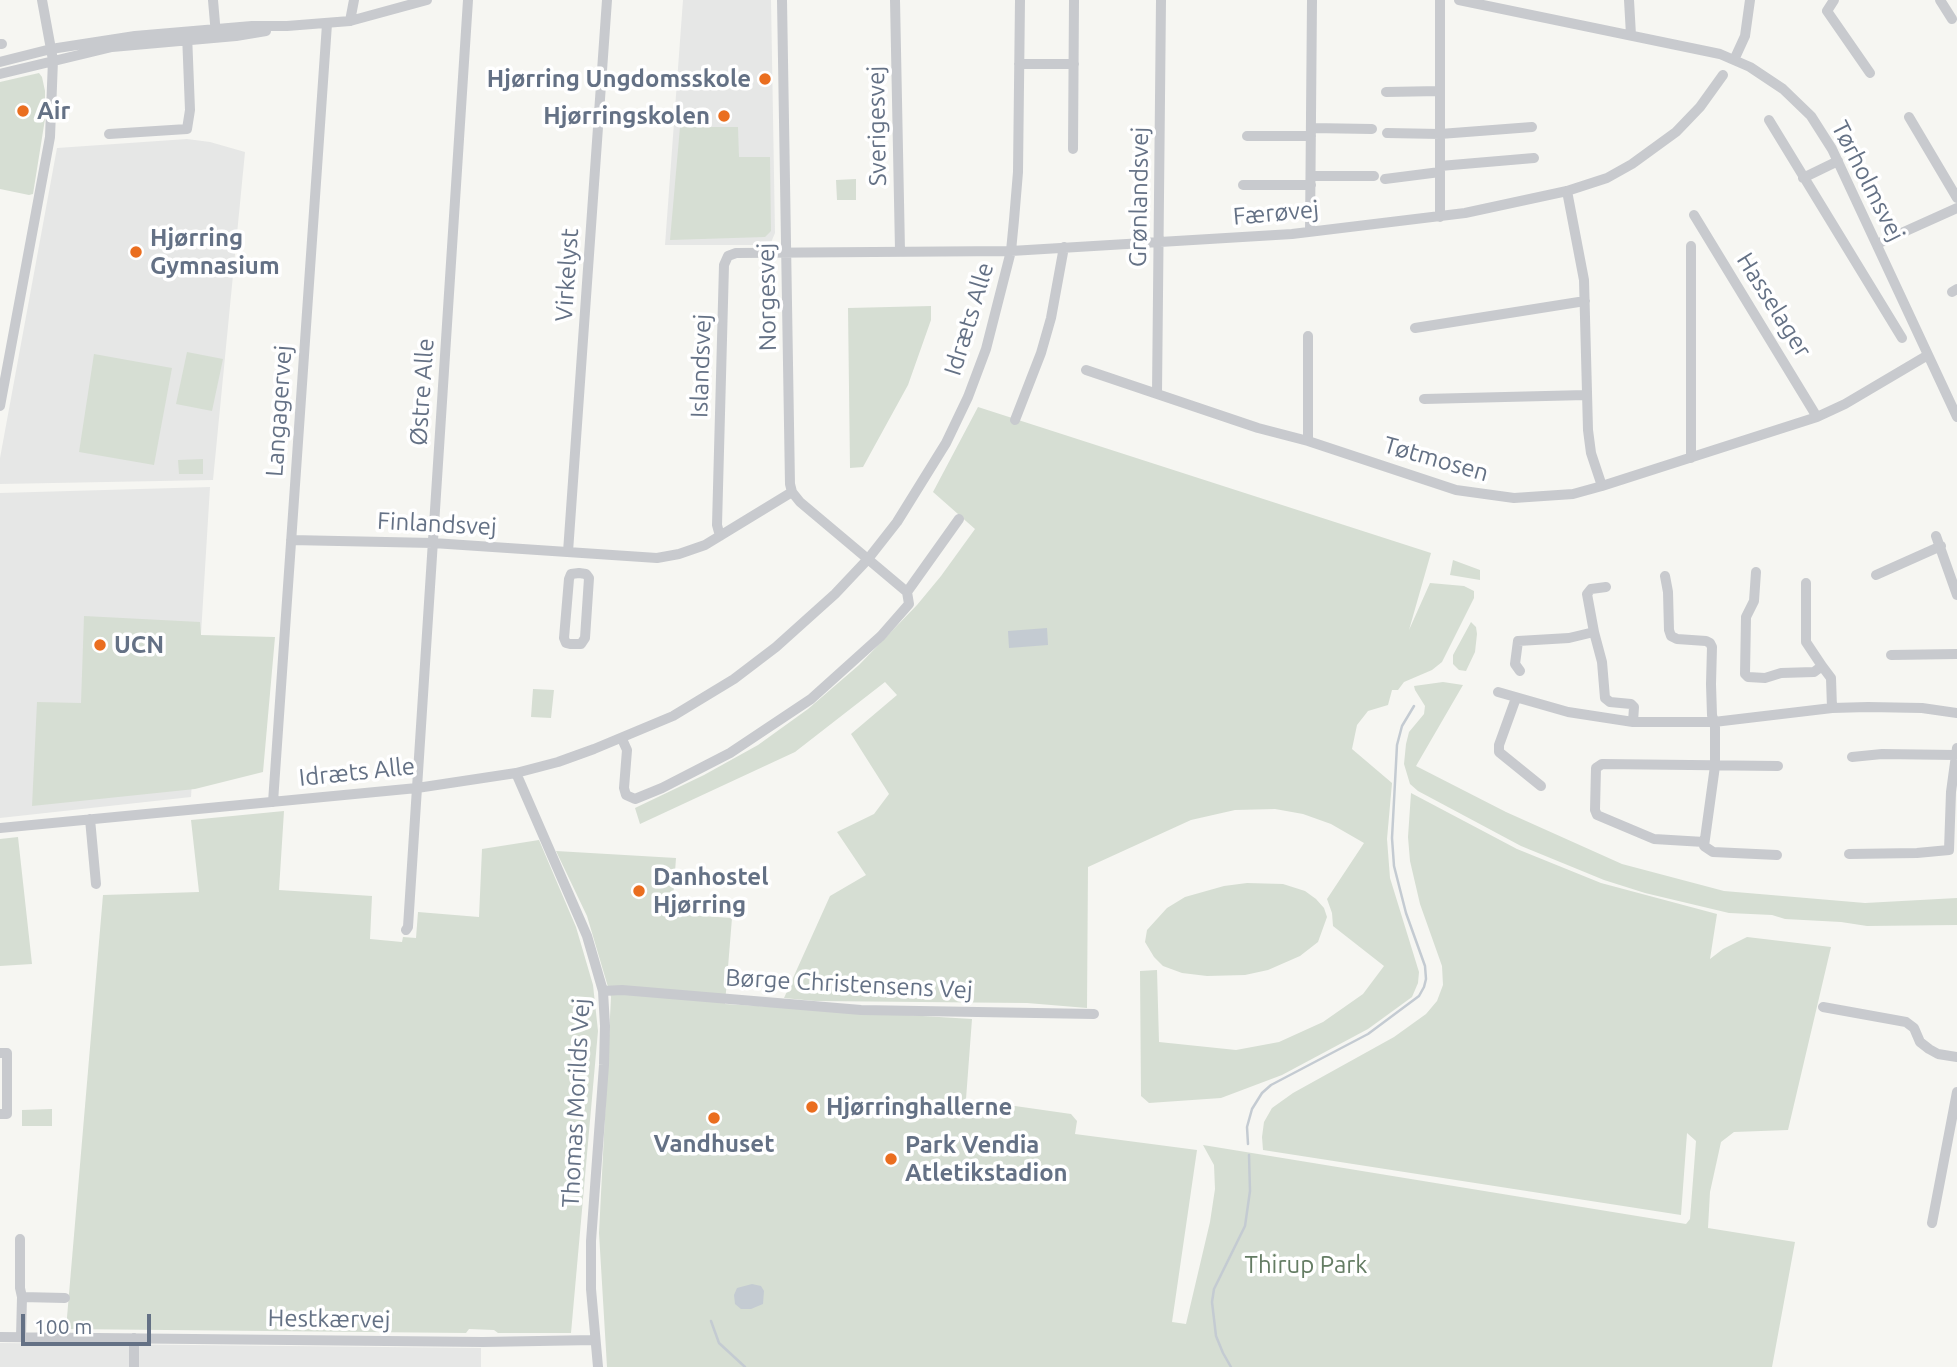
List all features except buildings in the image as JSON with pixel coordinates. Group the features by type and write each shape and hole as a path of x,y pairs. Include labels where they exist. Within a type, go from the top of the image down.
{"street":[{"path":"0,405 50,137 52,55 42,0"},
{"path":"213,0 216,33"},
{"path":"350,21 354,0"},
{"path":"0,62 187,35 252,34 287,26 350,21 428,0"},
{"name":"Østre Alle","path":"406,930 468,0"},
{"name":"Virkelyst","path":"574,552 607,0"},
{"name":"Norgesvej","path":"782,0 792,492"},
{"name":"Sverigesvej","path":"895,0 900,250"},
{"name":"Idræts Alle","path":"0,828 417,788 516,773 558,762 622,739 673,716 776,648 835,594 868,559 923,483 968,397 986,349 1011,251 1018,172 1020,0"},
{"path":"1073,149 1074,0"},
{"name":"Grønlandsvej","path":"1157,394 1161,0"},
{"path":"1310,232 1312,0"},
{"path":"1440,0 1440,217"},
{"name":"Tørholmsvej","path":"1459,0 1696,48 1734,60 1772,81 1819,126 1838,161 1957,417"},
{"path":"1629,0 1631,35"},
{"path":"1734,60 1745,36 1750,0"},
{"path":"1834,0 1827,11 1870,73"},
{"path":"1940,0 1952,19"},
{"name":"Langagervej","path":"274,802 327,24"},
{"path":"109,134 187,128 190,110 187,35"},
{"path":"0,74 52,55"},
{"path":"1020,64 1074,64"},
{"name":"Færøvej","path":"787,253 1011,251 1310,232 1440,217 1567,191 1607,178 1676,132 1700,107 1723,75"},
{"path":"1386,92 1440,92"},
{"path":"1909,117 1957,198"},
{"path":"1769,120 1902,338"},
{"path":"1387,133 1440,134 1532,127"},
{"path":"1247,136 1372,129"},
{"path":"1243,185 1380,177 1534,158"},
{"path":"1803,178 1838,161"},
{"path":"1567,191 1584,280 1586,395 1591,453 1602,486"},
{"path":"1877,244 1957,208"},
{"name":"Hasselager","path":"1694,215 1818,416"},
{"path":"1691,246 1691,458"},
{"path":"1015,421 1045,341 1059,283 1064,247"},
{"name":"Islandsvej","path":"720,536 717,525 724,265 728,256 736,253 787,253"},
{"path":"1415,328 1585,301"},
{"path":"1308,336 1308,441"},
{"name":"Tøtmosen","path":"1086,370 1258,428 1308,441 1456,490 1485,496 1544,498 1602,486 1818,416 1845,404 1928,355"},
{"path":"1424,399 1586,395"},
{"path":"622,739 627,750 624,792 629,798 642,797 696,772 756,737 811,699 881,636 906,609 910,599 907,592 800,502 792,492"},
{"name":"Finlandsvej","path":"291,540 433,543 657,558 705,545 792,492"},
{"path":"907,592 959,519"},
{"path":"1875,575 1938,541 1957,595"},
{"path":"574,552 579,573"},
{"path":"1755,572 1755,596 1746,617 1746,676 1765,678 1782,673 1814,671 1822,666"},
{"path":"579,573 586,574 589,580 585,638 581,644 570,644 566,643 564,638 569,579 571,574 579,573"},
{"path":"1665,576 1668,592 1668,630 1671,636 1677,639 1706,641 1712,645 1715,766 1704,842 1706,850 1777,855"},
{"path":"1806,583 1806,642 1831,678 1832,708"},
{"path":"1606,587 1591,589 1587,594 1602,663 1605,698 1610,702 1631,704 1634,707 1633,722"},
{"path":"1520,671 1515,666 1518,641 1560,639 1594,632"},
{"path":"1891,655 1957,654"},
{"path":"1498,692 1568,712 1633,722 1714,722 1832,708 1896,707 1957,713"},
{"path":"1516,698 1499,752 1541,786"},
{"path":"1849,854 1930,853 1949,850 1956,751 1852,757"},
{"path":"1704,842 1654,839 1597,815 1596,768 1602,764 1778,766"},
{"name":"Thomas Morilds Vej","path":"516,773 587,936 603,991 604,1065 591,1241 594,1340 598,1367"},
{"path":"90,819 96,884"},
{"name":"Børge Christensens Vej","path":"603,991 622,990 861,1010 1094,1014"},
{"path":"1823,1007 1906,1022 1914,1028 1920,1042 1929,1049 1937,1054 1957,1057"},
{"path":"0,1053 8,1053 7,1114 0,1114"},
{"path":"1931,1223 1957,1092"},
{"path":"20,1239 22,1337"},
{"path":"22,1297 65,1298"},
{"name":"Hestkærvej","path":"0,1336 472,1342 594,1340"},
{"path":"134,1338 134,1367"}],"shaded area":[{"name":"Hjørringskolen","path":"683,0 771,0 775,233 770,245 665,245"},
{"name":"Hjørring Gymnasium","path":"187,139 210,142 245,152 213,480 0,484 0,458 57,148"},
{"name":"UCN","path":"210,487 191,797 0,818 0,493"},
{"path":"1047,628 1048,645 1009,648 1008,631"},
{"path":"752,1284 761,1286 764,1291 763,1304 751,1309 741,1309 735,1304 734,1295 737,1288"},
{"path":"0,1343 481,1348 481,1367 0,1367"}],"green space":[{"path":"39,73 45,91 45,119 33,194 29,195 0,189 0,82"},
{"path":"680,127 738,127 739,157 770,157 771,231 765,237 670,240"},
{"path":"856,179 856,200 837,200 836,180"},
{"path":"931,306 931,320 908,385 863,467 850,468 848,308"},
{"path":"187,352 223,359 212,411 176,404"},
{"path":"94,354 172,368 154,465 79,452"},
{"path":"978,407 1431,553 1409,630 1430,583 1464,586 1474,591 1474,598 1442,662 1432,670 1404,682 1398,690 1392,690 1388,705 1368,711 1357,725 1352,749 1392,783 1387,839 1390,878 1419,972 1412,997 1368,1029 1282,1075 1221,1098 1149,1103 1141,1096 1140,971 1157,970 1159,1042 1236,1050 1279,1042 1323,1022 1363,994 1384,966 1333,926 1327,899 1364,843 1331,824 1303,814 1275,809 1235,810 1191,820 1088,867 1087,1008 1027,1003 815,1001 784,998 830,896 866,875 837,832 874,814 889,794 851,734 897,695 885,682 795,752 640,824 635,808 758,745 808,709 859,665 941,576 975,529 933,492"},
{"path":"203,459 203,474 179,474 178,460"},
{"path":"1453,560 1480,570 1480,580 1450,575"},
{"path":"84,616 200,622 201,635 275,637 263,772 195,789 32,806 37,702 81,703"},
{"path":"1471,622 1476,627 1477,634 1475,652 1466,671 1459,670 1453,664 1453,655"},
{"path":"1443,682 1463,685 1416,766 1506,812 1622,864 1724,891 1865,903 1957,898 1957,925 1867,926 1729,913 1645,893 1604,880 1521,846 1418,791 1410,784 1404,764 1406,744 1409,732 1424,714 1425,706 1414,686"},
{"path":"533,689 554,690 551,718 531,717"},
{"name":"Thirup Park","path":"1411,793 1517,849 1601,883 1717,914 1710,959 1747,937 1831,947 1788,1130 1734,1132 1721,1142 1710,1192 1708,1228 1795,1242 1772,1367 607,1367 599,1233 611,997 587,916 556,851 676,858 672,914 732,918 725,1004 972,1019 966,1099 1071,1114 1077,1121 1075,1134 1197,1150 1172,1322 1186,1324 1210,1222 1215,1189 1214,1165 1203,1145 1686,1224 1690,1219 1696,1141 1687,1133 1681,1215 1263,1150 1264,1122 1272,1108 1293,1093 1394,1037 1426,1014 1437,1001 1443,985 1442,966 1420,904 1410,861 1408,837"},
{"path":"284,811 279,890 372,896 370,939 402,942 403,937 416,938 418,912 479,917 482,849 539,840 576,927 593,985 598,1031 571,1333 498,1333 494,1330 469,1329 466,1333 66,1329 103,895 199,892 191,820"},
{"path":"18,837 32,964 0,966 0,839"},
{"path":"1247,883 1283,884 1305,891 1316,899 1324,908 1327,917 1318,942 1300,956 1268,970 1245,975 1207,976 1182,973 1163,966 1154,957 1145,942 1147,930 1167,908 1185,897 1224,886"},
{"path":"52,1109 52,1126 22,1126 22,1110"}],"waterway":[{"path":"1248,1144 1247,1127 1252,1109 1262,1093 1271,1085 1368,1034 1419,996 1424,987 1425,966 1406,913 1394,866 1392,838 1397,745 1402,726 1414,706"},
{"path":"1231,1367 1216,1336 1212,1302 1214,1289 1245,1226 1250,1191 1249,1155"},
{"path":"711,1321 719,1343 745,1367"}],"place":[{"name":"Hjørring Ungdomsskole","path":"765,79"},
{"name":"Air","path":"23,111"},
{"name":"Hjørringskolen","path":"724,116"},
{"name":"Hjørring Gymnasium","path":"136,252"},
{"name":"UCN","path":"100,645"},
{"name":"Danhostel Hjørring","path":"639,891"},
{"name":"Hjørringhallerne","path":"812,1107"},
{"name":"Vandhuset","path":"714,1118"},
{"name":"Park Vendia Atletikstadion","path":"891,1159"}]}
